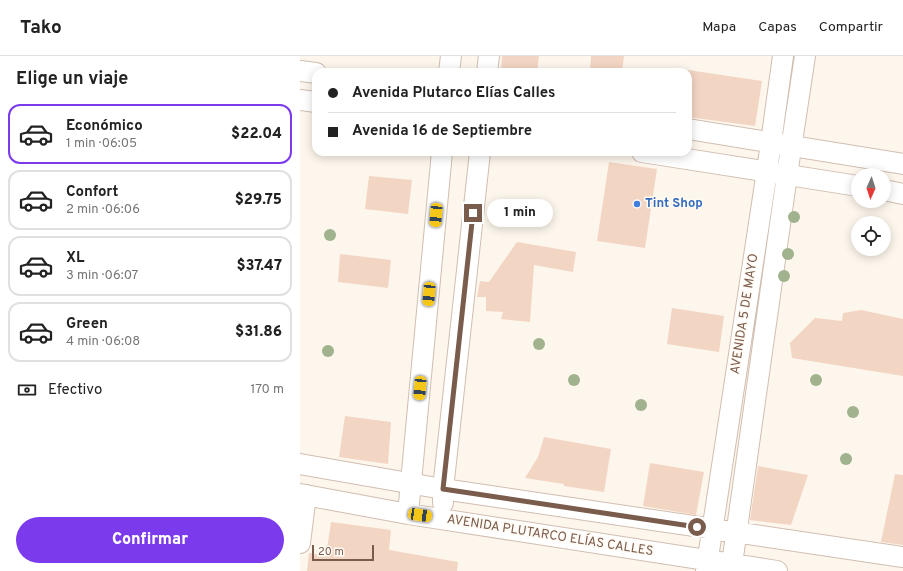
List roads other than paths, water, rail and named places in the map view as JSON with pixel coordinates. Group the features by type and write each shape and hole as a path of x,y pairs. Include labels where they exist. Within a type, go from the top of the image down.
{"street":[{"path":"450,68 451,56"},
{"path":"488,68 489,56"},
{"name":"AVENIDA 5 DE MAYO","path":"707,566 767,171 782,56"},
{"name":"AVENIDA 5 DE MAYO","path":"732,568 805,56"},
{"path":"300,70 312,72"},
{"path":"300,100 312,102"},
{"path":"692,130 903,164"},
{"path":"408,514 442,156"},
{"path":"442,519 443,489 480,156"},
{"path":"668,156 851,185"},
{"path":"891,191 903,194"},
{"path":"300,464 443,489 903,557"},
{"path":"300,543 303,494"},
{"name":"AVENIDA PLUTARCO ELÍAS CALLES","path":"303,494 408,514 707,566 777,571"}],"place":[{"name":"Tint Shop","path":"637,204"}]}
